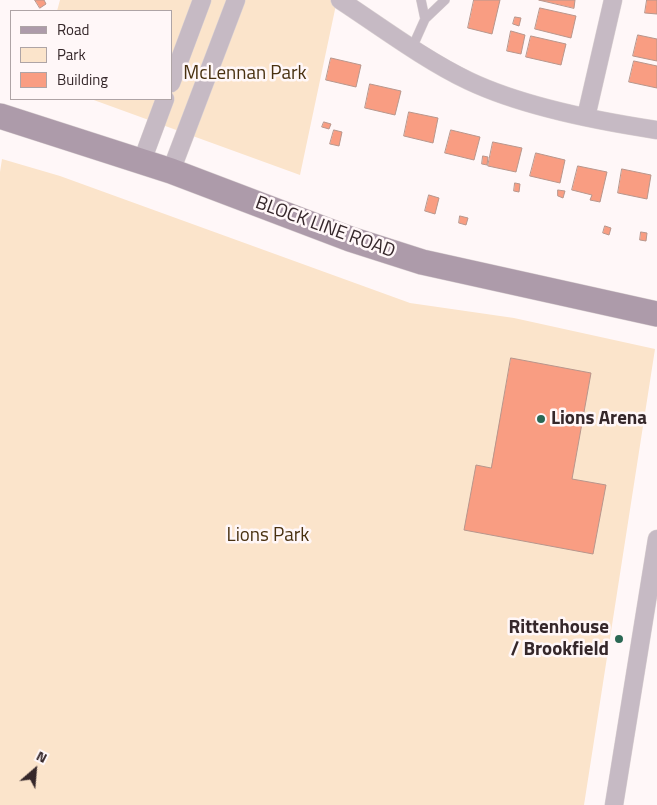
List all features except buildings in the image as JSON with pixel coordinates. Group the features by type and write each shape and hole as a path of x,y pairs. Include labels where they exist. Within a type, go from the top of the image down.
{"street":[{"path":"172,80 202,0"},
{"path":"171,171 236,0"},
{"path":"340,0 412,48 469,81 526,102 586,117 657,130"},
{"path":"586,117 613,0"},
{"path":"142,161 165,100"},
{"name":"BLOCK LINE ROAD","path":"0,116 171,171 350,239 422,262 657,314"},
{"path":"614,805 650,624 657,539"}],"lane":[{"path":"421,0 425,19"},
{"path":"412,48 425,19 445,0"}],"green space":[{"name":"McLennan Park","path":"60,0 337,0 300,175 94,100 172,100 172,10 57,10"},
{"name":"Lions Park","path":"2,159 60,176 410,303 514,318 655,349 584,805 0,805 0,172"}],"place":[{"name":"Lions Arena","path":"541,419"},
{"name":"Rittenhouse / Brookfield","path":"619,639"}]}
